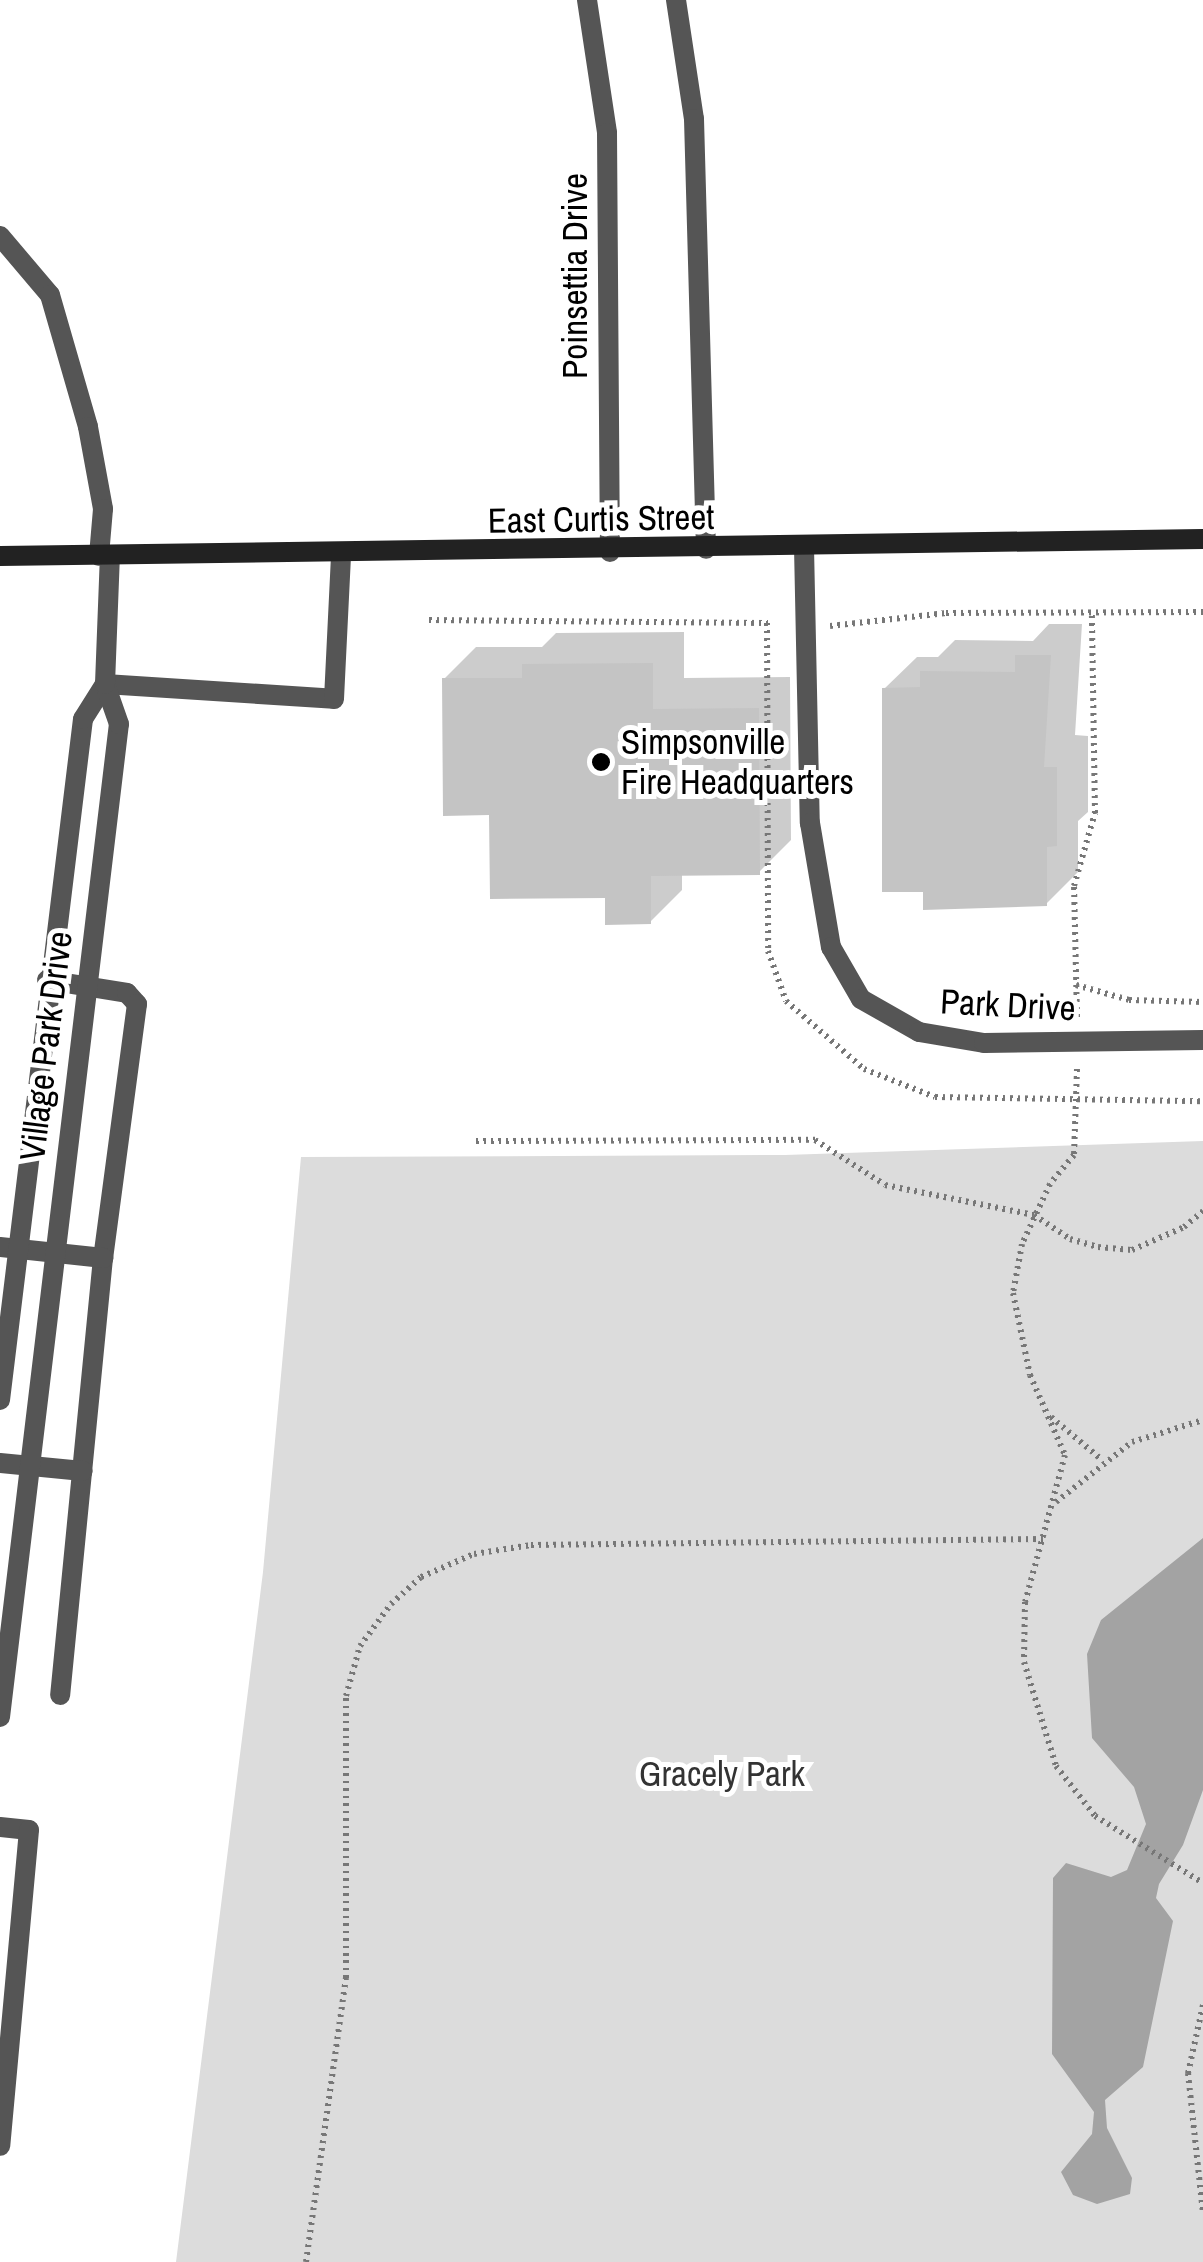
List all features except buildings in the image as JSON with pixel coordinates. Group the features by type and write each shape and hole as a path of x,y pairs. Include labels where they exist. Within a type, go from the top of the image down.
{"main road":[{"name":"East Curtis Street","path":"0,556 341,556 1203,540"}],"street":[{"name":"Poinsettia Drive","path":"587,0 606,133 610,552"},
{"path":"676,0 694,119 706,549"},
{"name":"Village Park Drive","path":"0,236 50,295 88,428 103,509 105,684 119,724 52,1253 0,1718"},
{"name":"Park Drive","path":"804,547 810,823 831,947 861,1000 918,1032 984,1042 1203,1040"},
{"path":"105,684 334,700 341,556"},
{"name":"Village Park Drive","path":"0,1400 9,1248 84,719 105,684"},
{"path":"47,980 128,993 137,1004 103,1258 60,1695"},
{"path":"9,1248 103,1258"},
{"path":"0,1463 83,1471"},
{"path":"0,1827 29,1830 0,2146"}],"path":[{"path":"1077,1020 1074,886 1095,814 1092,611"},
{"path":"767,622 768,950 786,1000 864,1069 935,1097 1078,1102 1203,1100"},
{"path":"1076,985 1130,1000 1203,1002"},
{"path":"1077,1067 1074,1155 1034,1215 1014,1293 1030,1374 1065,1455 1056,1502 1024,1602 1024,1662 1035,1712 1056,1766 1095,1816 1203,1883"},
{"path":"476,1140 815,1140 884,1185 1034,1215 1070,1238 1132,1250 1184,1228 1203,1211"},
{"path":"1050,1416 1102,1460"},
{"path":"1056,1502 1102,1460 1132,1442 1203,1420"},
{"path":"306,2262 346,1978 346,1696 360,1646 390,1604 421,1577 474,1554 530,1545 1043,1539"},
{"path":"1203,2005 1188,2073 1203,2212"}],"green space":[{"name":"Gracely Park","path":"1203,1141 1203,2262 176,2262 263,1572 301,1157 785,1155"}],"shaded area":[{"path":"1203,1538 1203,1790 1183,1845 1159,1884 1156,1898 1173,1921 1143,2067 1105,2100 1107,2128 1132,2178 1130,2194 1097,2204 1073,2195 1061,2172 1092,2134 1094,2112 1052,2054 1053,1878 1066,1863 1111,1877 1127,1870 1146,1824 1134,1787 1092,1738 1087,1654 1101,1620"}],"place":[{"name":"Simpsonville Fire Headquarters","path":"601,762"}]}
